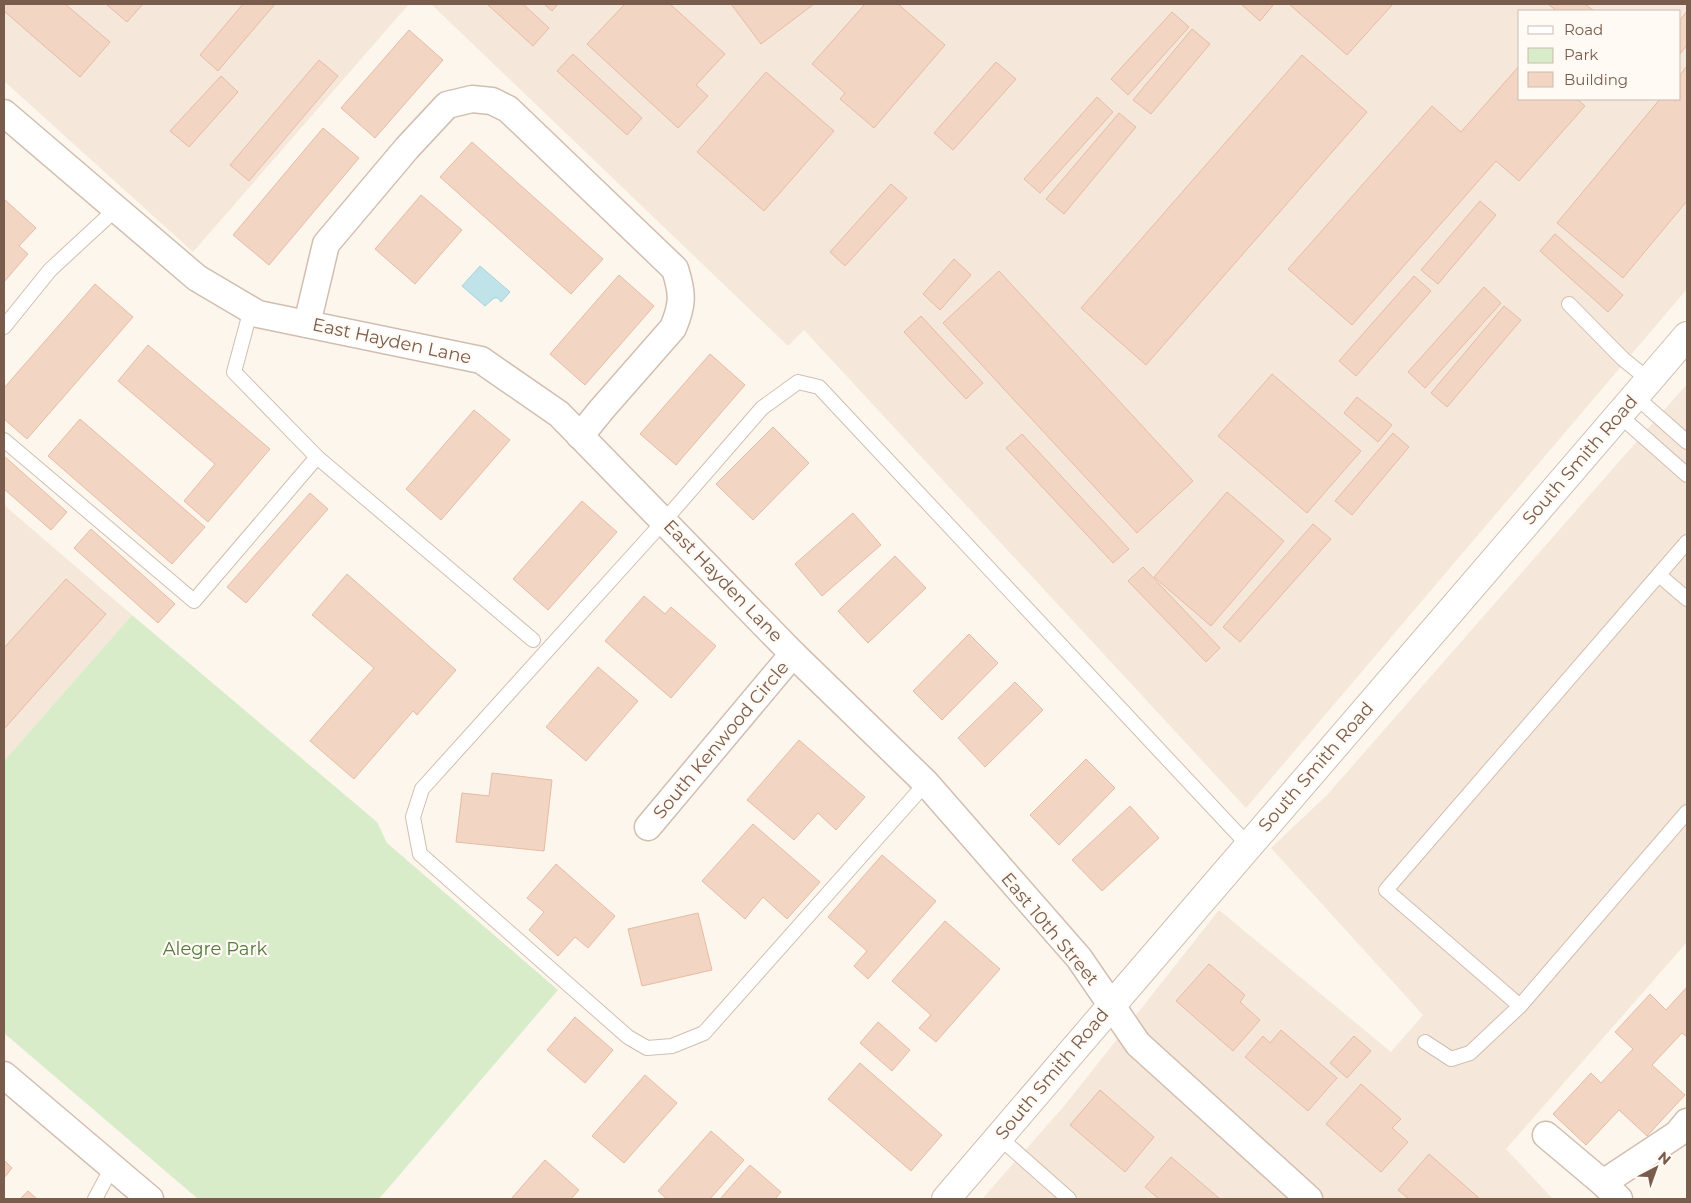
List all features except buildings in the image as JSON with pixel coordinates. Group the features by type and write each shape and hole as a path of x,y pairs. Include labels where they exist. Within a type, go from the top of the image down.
{"street":[{"path":"307,324 326,244 340,226 447,105 472,99 492,102 508,109 674,269 681,289 680,312 673,328 580,436"},
{"name":"East Hayden Lane","path":"4,113 197,278 258,314 481,360 559,414 793,654"},
{"name":"South Smith Road","path":"946,1199 1687,336"},
{"name":"East 10th Street","path":"793,654 926,784 1079,958 1138,1044 1309,1199"},
{"name":"South Kenwood Circle","path":"648,827 793,654"},
{"path":"4,1075 150,1199"},
{"path":"1546,1135 1611,1191 1677,1134 1687,1122"}],"lane":[{"path":"4,328 50,270 116,209"},
{"path":"1569,304 1624,359 1634,397 1687,475"},
{"path":"251,309 234,372 317,457 533,640"},
{"path":"926,784 704,1034 672,1046 647,1048 628,1037 420,854 413,817 422,789 664,521 762,408 798,382 819,387 1249,846"},
{"path":"1634,397 1687,442"},
{"path":"4,440 194,601 317,457"},
{"path":"1520,1006 1386,890 1687,542"},
{"path":"1660,575 1687,599"},
{"path":"1425,1042 1450,1059 1470,1054 1520,1006 1687,812"},
{"path":"999,1137 1069,1199"},
{"path":"95,1199 112,1167"}],"shaded area":[{"path":"4,4 409,4 193,252 4,81"},
{"path":"431,4 1687,4 1687,289 1246,808 804,330 788,346"},
{"path":"1687,384 1687,942 1506,1149 1553,1199 982,1199 1065,1105 1219,910 1391,1052 1423,1015 1271,848 1327,795"},
{"path":"4,505 132,615 4,761"}],"green space":[{"name":"Alegre Park","path":"132,615 377,822 387,843 558,990 379,1199 198,1199 4,1033 4,761"}],"water":[{"path":"480,266 510,292 501,302 498,298 494,298 485,306 462,286"}]}
